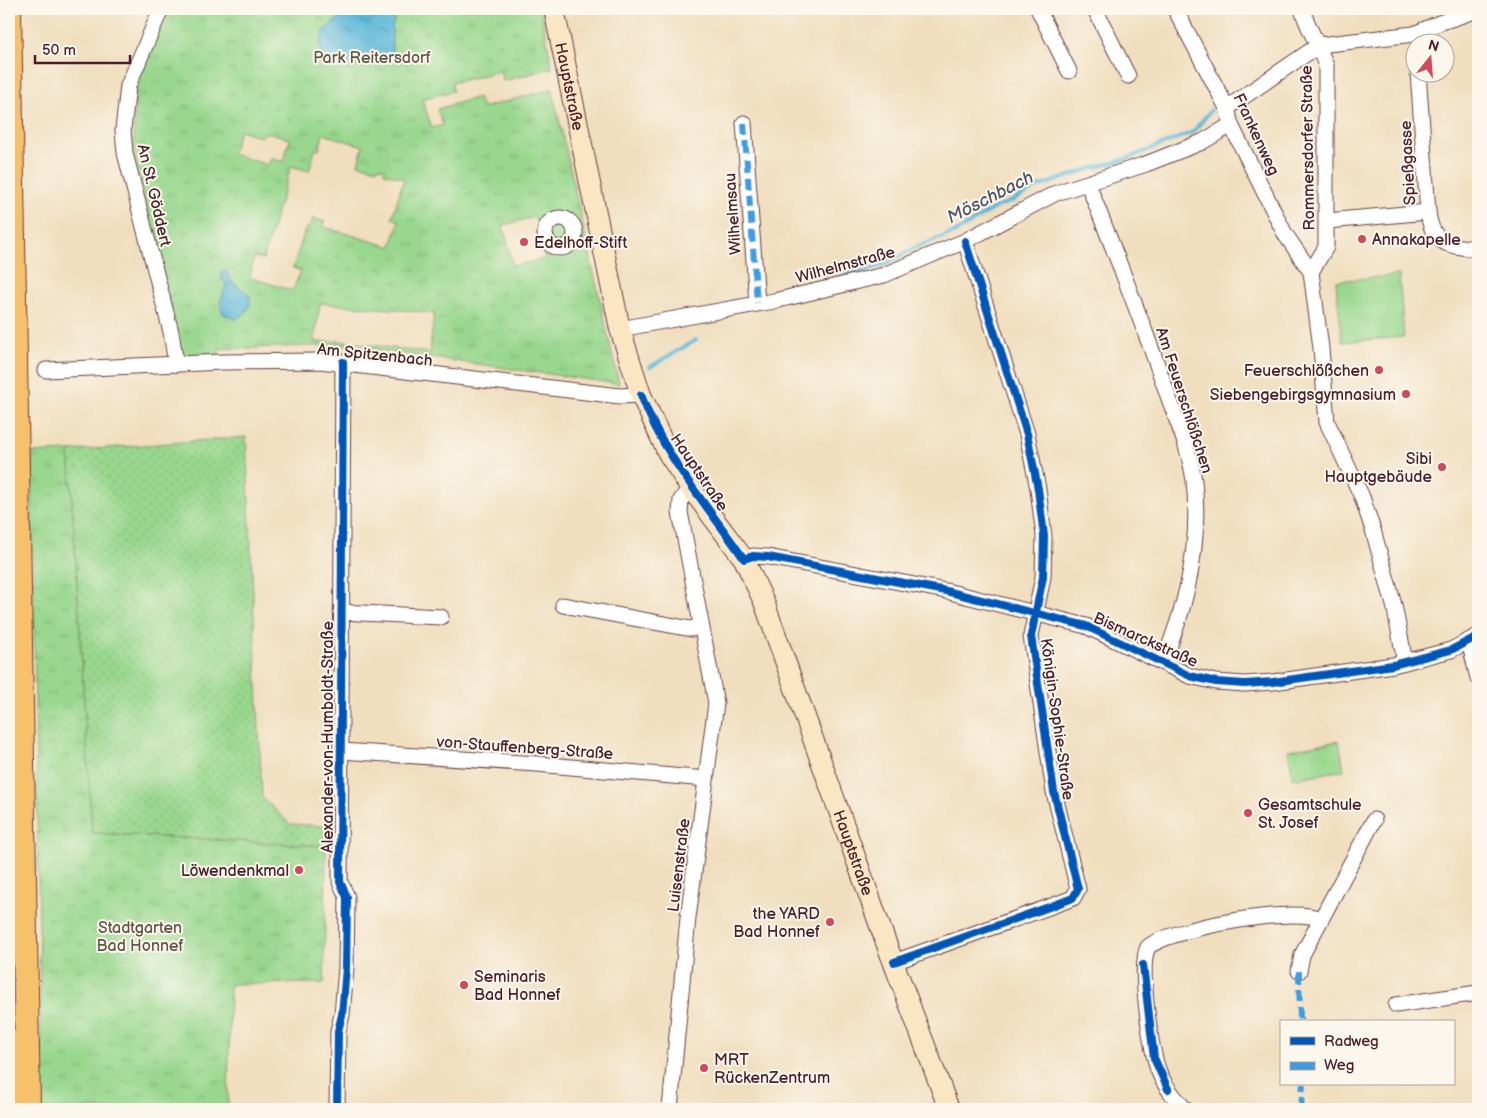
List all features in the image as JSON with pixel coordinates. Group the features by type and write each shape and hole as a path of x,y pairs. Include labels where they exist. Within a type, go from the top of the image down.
{"highway":[{"path":"9,9 28,1109"},
{"path":"9,1041 10,1109"}],"main road":[{"name":"Hauptstraße","path":"554,9 620,329 641,395 668,453 690,487 744,559 764,602 949,1109"}],"street":[{"name":"An St. Göddert","path":"161,9 128,86 123,130 126,153 171,332 176,364"},
{"path":"1038,9 1069,71"},
{"path":"1096,9 1128,76"},
{"name":"Frankenweg","path":"1175,9 1227,108 1231,125 1285,234 1311,272"},
{"name":"Rommersdorfer Straße","path":"1302,9 1306,22 1319,45 1326,66 1326,247 1311,272"},
{"path":"1421,32 1438,16 1478,10"},
{"path":"1227,108 1319,45 1404,39"},
{"name":"Spießgasse","path":"1327,221 1428,212 1419,82"},
{"name":"Wilhelmsau","path":"744,122 757,303"},
{"name":"Wilhelmstraße","path":"620,329 757,303 884,275 965,241 1056,193 1088,184 1194,146 1231,125"},
{"name":"Am Feuerschlößchen","path":"1088,184 1149,342 1182,437 1194,479 1196,519 1192,564 1182,611 1163,662"},
{"path":"1428,212 1432,230 1441,241 1450,246 1478,248"},
{"name":"Königin-Sophie-Straße","path":"894,962 1073,898 1078,889 1054,792 1031,636 1043,577 1044,536 1031,452 1014,389 965,241"},
{"path":"1311,272 1320,338 1327,422 1368,514 1394,605 1405,662"},
{"name":"Am Spitzenbach","path":"46,370 176,364 343,362 620,396 641,395"},
{"name":"Alexander-von-Humboldt-Straße","path":"337,1109 338,1031 342,1015 346,968 347,897 340,882 343,362"},
{"name":"Luisenstraße","path":"670,1109 688,918 716,703 680,512 681,500 690,487"},
{"name":"Bismarckstraße","path":"744,559 753,556 768,557 946,591 1086,626 1190,676 1216,682 1245,684 1332,674 1405,662 1451,650 1474,639"},
{"path":"563,605 691,629 701,626"},
{"name":"Alexander-von-Humboldt-Straße","path":"341,612 440,616"},
{"path":"1474,639 1478,678"},
{"name":"von-Stauffenberg-Straße","path":"341,751 537,764 706,779"},
{"path":"1299,971 1302,955 1374,820"},
{"path":"1185,1109 1168,1089 1154,1058 1143,965 1148,947 1161,939 1226,922 1307,915 1320,919"},
{"path":"1396,1005 1478,993"}],"green space":[{"name":"Park Reitersdorf","path":"168,9 541,9 552,68 503,81 500,71 452,83 453,91 422,99 432,128 443,125 437,109 478,97 482,108 552,89 619,384 341,345 219,349 219,359 180,359 134,155 134,112 138,72 166,17","holes":["240,130 261,137 262,133 266,134 267,132 290,139 283,162 271,158 268,165 232,154","323,134 363,146 358,164 385,169 384,173 404,178 392,218 399,221 391,247 324,227 325,222 313,218 310,228 306,227 293,268 301,271 293,289 290,290 252,278 250,276 254,257 263,259 291,166 309,171 315,150 319,150","535,217 545,259 513,266 503,225","320,303 434,313 430,353 340,341 314,342"]},
{"path":"1399,275 1404,337 1342,342 1336,281"},
{"path":"246,437 262,797 290,824 325,826 326,846 92,833 69,451"},
{"name":"Stadtgarten Bad Honnef","path":"69,451 92,833 326,846 324,983 230,984 228,1109 42,1109 31,453"},
{"path":"1339,741 1344,770 1293,779 1288,750"}],"water":[{"path":"359,9 384,9 388,17 395,19 392,27 392,57 373,65 362,67 341,63 337,66 324,60 321,50 323,33 334,22"},
{"path":"222,271 226,271 232,282 250,296 248,310 236,319 223,314 220,302 226,285 220,275"}],"waterway":[{"name":"Möschbach","path":"802,284 820,283 886,264 916,247 956,232 994,208 1012,201 1037,187 1126,159 1193,132 1211,110"},
{"name":"Möschbach","path":"650,367 696,340"}],"marked path":[{"path":"744,123 757,303"},
{"path":"1299,971 1300,1020"},
{"path":"1301,1109 1303,1086"}],"cycle path":[{"path":"894,962 1073,898 1078,889 1054,792 1031,636 1043,577 1044,536 1038,489 1027,434 965,241"},
{"path":"337,1109 338,1031 342,1015 346,968 347,897 340,882 343,362"},
{"path":"641,395 674,460 744,559 753,556 768,557 946,591 1086,626 1190,676 1216,682 1245,684 1273,682 1393,665 1451,650 1478,636"},
{"path":"1143,965 1154,1058 1168,1089"}],"place":[{"name":"Annakapelle","path":"1362,239"},
{"name":"Edelhoff-Stift","path":"524,242"},
{"name":"Feuerschlößchen","path":"1379,370"},
{"name":"Siebengebirgsgymnasium","path":"1406,394"},
{"name":"Sibi Hauptgebäude","path":"1442,467"},
{"name":"Gesamtschule St. Josef","path":"1248,813"},
{"name":"Löwendenkmal","path":"299,870"},
{"name":"the YARD Bad Honnef","path":"830,922"},
{"name":"Seminaris Bad Honnef","path":"464,985"},
{"name":"MRT RückenZentrum","path":"704,1068"}]}
